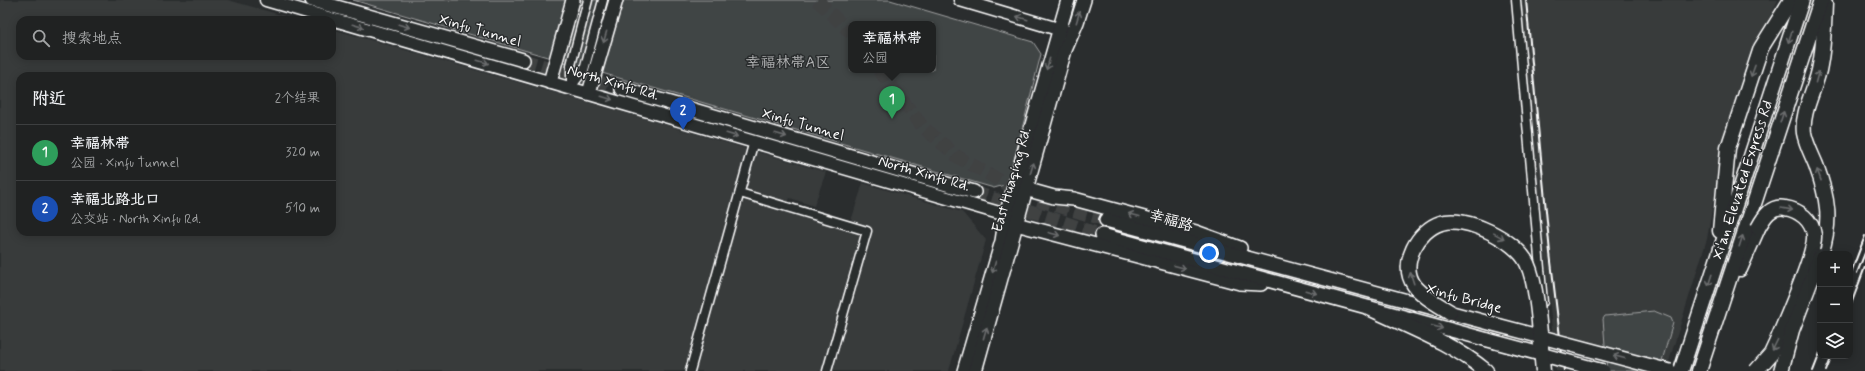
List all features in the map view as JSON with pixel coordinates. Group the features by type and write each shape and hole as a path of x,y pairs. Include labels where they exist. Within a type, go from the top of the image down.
{"highway":[{"path":"1719,250 1728,148 1761,48 1791,0"},
{"name":"Xi'an Elevated Express Rd","path":"1681,371 1719,250 1802,0"},
{"name":"Xi'an Elevated Express Rd","path":"1699,371 1821,0"},
{"path":"1821,251 1828,226 1828,211 1825,190 1807,143 1804,128 1820,64 1825,0"},
{"path":"1706,349 1758,228 1765,216 1773,209 1783,207 1794,210 1805,217 1811,224 1814,236 1809,258 1771,354 1756,371"},
{"path":"1450,312 1418,290 1412,282 1409,261 1416,244 1433,226 1447,222 1481,228 1502,237 1520,253 1527,263 1532,278 1543,371"},
{"path":"1781,371 1792,330 1817,263"},
{"path":"1369,308 1436,340 1460,353 1486,371"}],"main road":[{"name":"North Xinfu Rd.","path":"266,0 321,16"},
{"name":"Xinfu Tunnel","path":"312,0 523,60"},
{"path":"550,82 573,0"},
{"path":"589,93 616,0"},
{"path":"960,0 1072,33"},
{"name":"East Huaqing Rd.","path":"975,371 1016,224 1020,188 1050,57 1060,30 1068,0"},
{"name":"East Huaqing Rd.","path":"964,371 1002,241 1006,215 1020,188 1065,50 1084,0"},
{"name":"North Xinfu Rd.","path":"336,20 1006,215 1016,224"},
{"name":"Xinfu Tunnel","path":"622,89 974,192"},
{"path":"1020,188 1054,197 1074,199 1196,232 1224,243 1313,268 1361,288"},
{"name":"幸福路","path":"1106,220 1250,260"},
{"path":"1016,224 1243,279 1291,286 1603,371"},
{"name":"幸福路","path":"1102,235 1243,279"},
{"name":"Xinfu Bridge","path":"1250,260 1361,288 1670,371"}],"street":[{"path":"571,88 571,65 588,0"},
{"path":"571,88 584,70 603,0"},
{"path":"1516,0 1549,371"},
{"path":"690,371 754,141"},
{"path":"740,193 867,231 827,371"}],"shaded area":[{"path":"0,0 228,0 285,16 16,16 16,60 336,60 336,30 826,172 814,206 790,198 788,203 851,221 863,183 962,212 986,240 949,371 0,371"},
{"path":"1521,0 1778,0 1768,21 1721,158 1707,239 1666,371 1556,371"}],"green space":[{"name":"幸福林带A区","path":"353,0 890,0 1033,42 1041,54 1008,184 994,188"},
{"path":"1654,311 1671,318 1673,323 1659,371 1607,371 1603,319 1605,316"}],"tunnel":[{"path":"817,0 848,30"},
{"path":"523,60 622,89"},
{"path":"881,73 923,127 958,157 1033,199 1106,220"},
{"path":"974,192 1102,235"}],"railway":[{"path":"1526,0 1550,253 1564,371"},
{"path":"1853,267 1865,236"},
{"path":"1857,273 1865,253"},
{"path":"1853,299 1865,267"},
{"path":"1813,371 1818,359"},
{"path":"1826,371 1831,359"}],"place":[{"name":"幸福林带","path":"892,119"},
{"name":"幸福北路北口","path":"683,130"}]}
